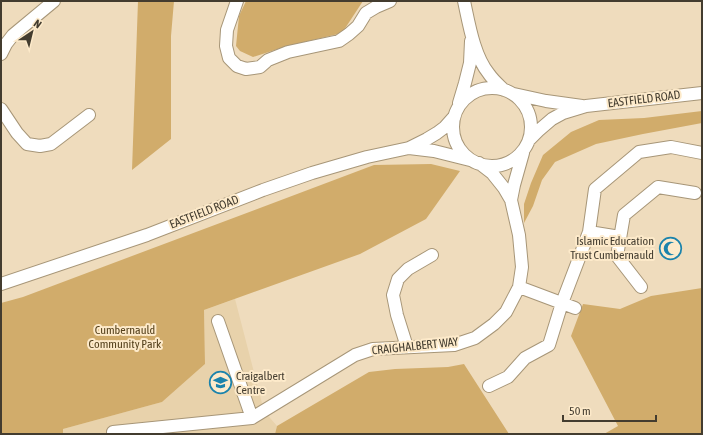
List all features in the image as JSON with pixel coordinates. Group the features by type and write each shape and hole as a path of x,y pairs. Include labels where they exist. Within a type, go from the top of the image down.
{"street":[{"path":"1,54 13,35 54,1"},
{"path":"237,1 227,30 226,46 229,58 237,66 246,69 260,67 268,60 288,52 339,41 358,26 366,13 390,1"},
{"path":"464,1 471,34 476,50 484,67 507,92"},
{"path":"455,113 462,101 471,93 492,88 507,92 517,97 525,106 531,117 532,130 527,146 515,160 504,165 493,167 477,162 466,156 455,140 453,131 455,113 466,83 470,63 471,34"},
{"name":"EASTFIELD ROAD","path":"507,92 532,99 586,106"},
{"name":"EASTFIELD ROAD","path":"527,146 538,131 552,119 563,113 586,106 702,93"},
{"path":"1,109 17,133 28,144 40,146 51,144 89,115"},
{"name":"EASTFIELD ROAD","path":"1,284 146,235 262,190 312,173 367,157 409,148 427,139 445,127 455,113"},
{"name":"CRAIGHALBERT WAY","path":"511,200 514,185 527,146"},
{"path":"490,386 508,377 526,358 549,345 562,303 589,232 595,189 639,152 671,147 702,153"},
{"name":"EASTFIELD ROAD","path":"409,148 434,151 477,162"},
{"name":"CRAIGHALBERT WAY","path":"113,432 252,418 355,355 373,349 454,344 475,338 494,324 506,312 519,287 522,267 519,236 511,200 504,188 492,174 477,162"},
{"path":"641,287 617,256 624,215 658,187 696,193"},
{"path":"589,232 620,237"},
{"path":"408,347 397,315 393,295 398,279 408,268 432,255"},
{"path":"519,287 575,308"},
{"path":"218,321 252,418"}],"shaded area":[{"name":"Craigalbert Centre","path":"235,299 264,411 277,426 275,434 63,434 63,429 162,402 205,364 204,310"}],"green space":[{"path":"138,1 174,1 171,36 171,139 132,170"},
{"path":"246,1 363,1 342,33 284,47 253,57 240,51 236,46 239,16"},
{"path":"702,111 702,123 596,144 555,162 542,180 533,206 524,223 524,204 543,155 571,132 599,120 644,118"},
{"name":"Cumbernauld Community Park","path":"431,164 460,171 426,219 360,254 204,310 205,364 162,402 63,429 63,434 1,434 1,303 23,297 374,165"},
{"path":"702,288 702,434 604,434 618,426 571,336 583,304 620,309 651,296"},
{"path":"464,364 509,434 275,434 277,426 369,372 395,369 448,367"}],"place":[{"name":"Islamic Education Trust Cumbernauld","path":"670,248"},
{"name":"Craigalbert Centre","path":"220,383"}]}
